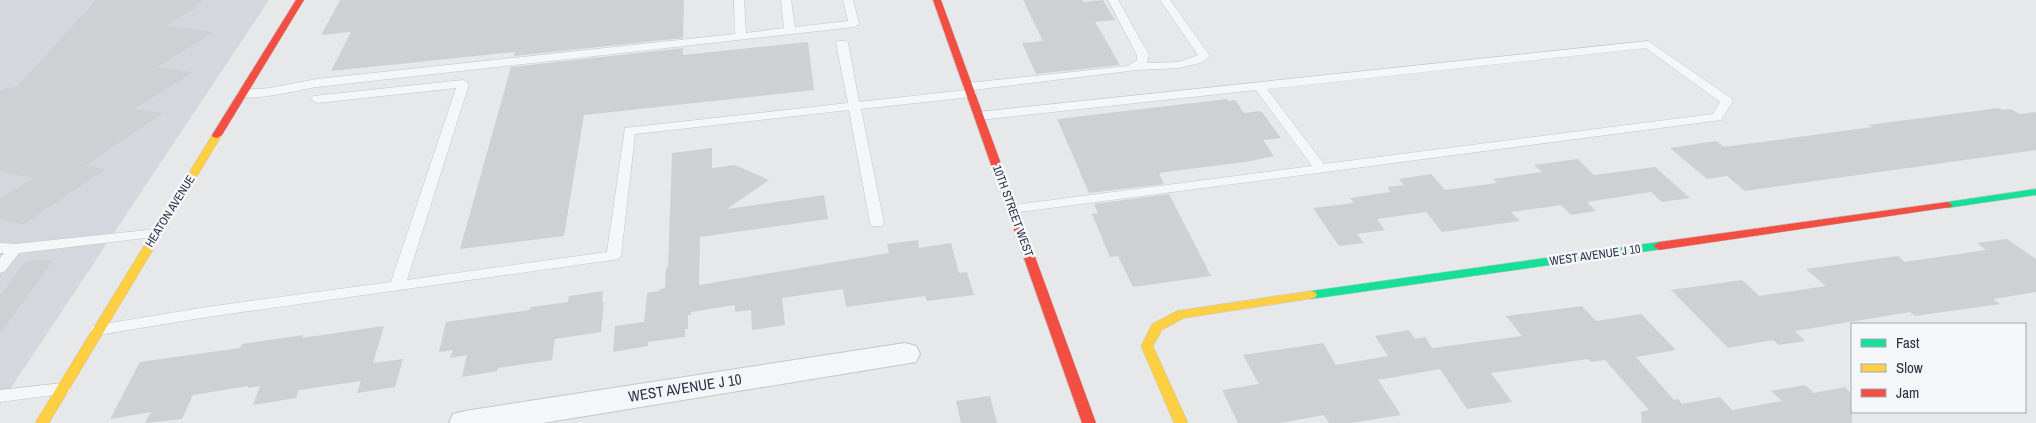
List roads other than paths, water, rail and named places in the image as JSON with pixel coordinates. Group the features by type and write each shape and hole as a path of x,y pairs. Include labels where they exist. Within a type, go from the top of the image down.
{"street":[{"name":"HEATON AVENUE","path":"42,423 300,0"},
{"name":"10TH STREET WEST","path":"937,0 1089,423"},
{"name":"WEST AVENUE J 10","path":"1181,423 1147,346 1157,328 1180,314 2036,192"},
{"name":"WEST AVENUE J 10","path":"465,423 905,354"}],"lane":[{"path":"739,0 741,37"},
{"path":"786,0 790,31"},
{"path":"242,94 270,92 316,83 854,24 848,0"},
{"path":"1113,0 1142,55 1143,62 1134,67"},
{"path":"98,330 207,312 614,256 628,131 855,106 1112,72 1134,67 1172,66 1194,62 1204,56 1164,0"},
{"path":"842,42 878,223"},
{"path":"979,116 1648,44 1727,101 1717,117 1012,208"},
{"path":"317,99 463,84 397,286"},
{"path":"1259,86 1321,169"},
{"path":"0,268 7,248 157,232"},
{"path":"0,396 63,389"}]}
